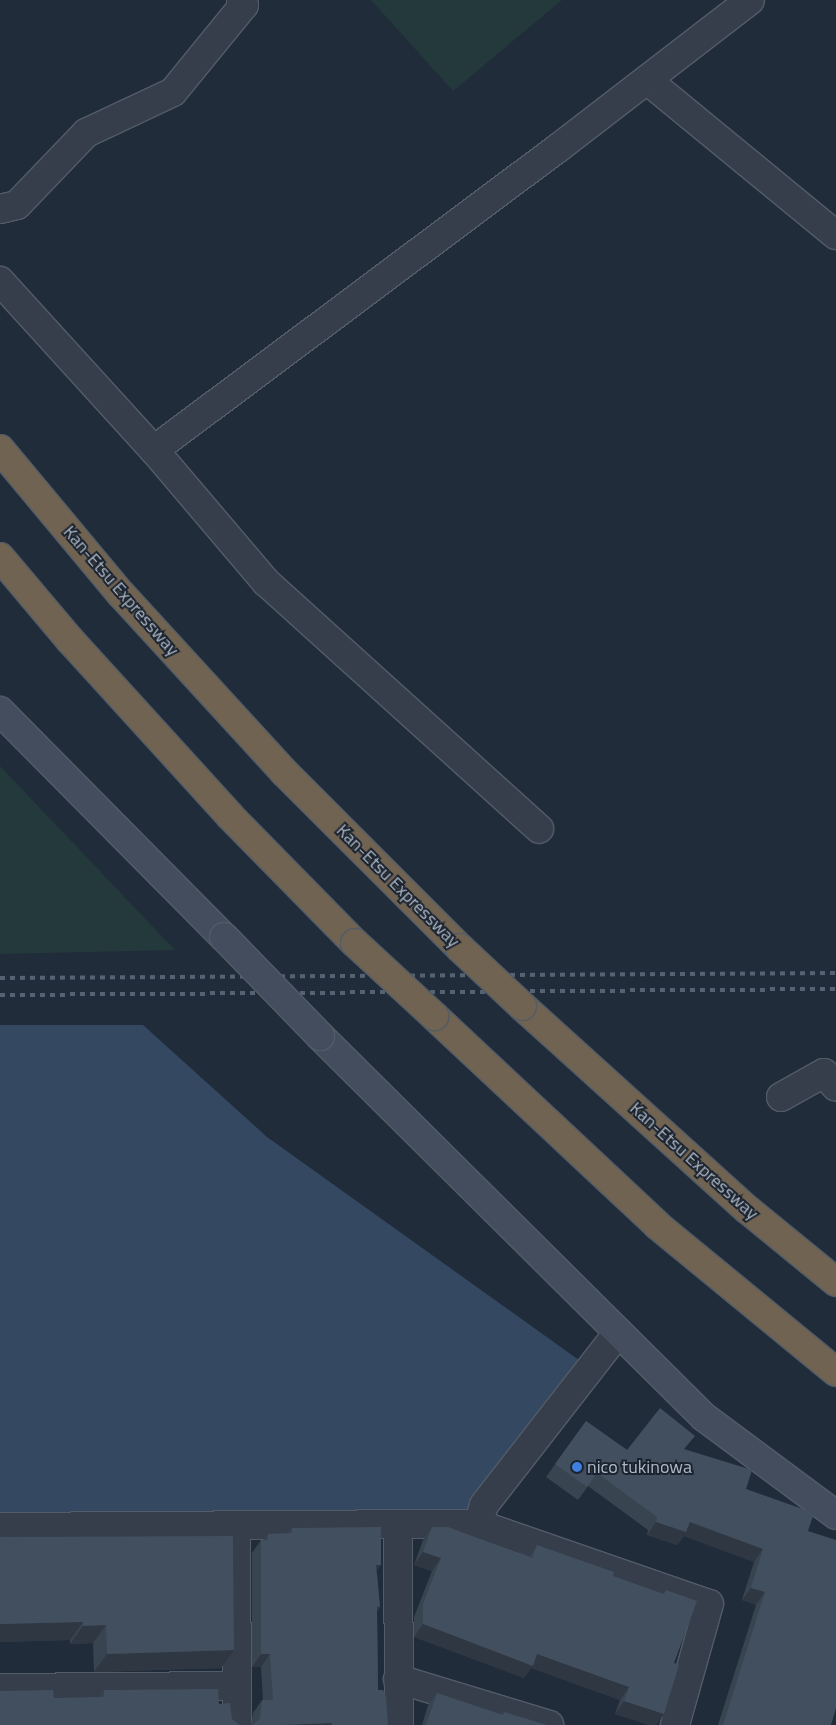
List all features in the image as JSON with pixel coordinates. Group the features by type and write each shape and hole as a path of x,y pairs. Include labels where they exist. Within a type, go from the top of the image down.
{"highway":[{"name":"Kan-Etsu Expressway","path":"0,449 121,594 284,772 460,948 748,1210 836,1282"},
{"path":"0,557 70,640 230,816 355,943 657,1225 836,1372"}],"street":[{"path":"0,209 17,205 86,133 173,92 244,4 241,0"},
{"path":"154,450 750,0"},
{"path":"646,80 836,235"},
{"path":"0,281 154,450 266,582 539,829"},
{"path":"0,711 617,1334 704,1416 836,1515"},
{"path":"781,1097 824,1073 836,1087"},
{"path":"478,1524 484,1505 617,1334"},
{"path":"0,1527 478,1524 710,1604 675,1725"},
{"path":"398,1525 399,1725"},
{"path":"236,1526 237,1725"},
{"path":"398,1679 549,1725"},
{"path":"0,1688 237,1686"}],"green space":[{"path":"371,0 562,0 453,91"},
{"path":"0,766 175,950 0,954"}],"water":[{"path":"0,1025 143,1025 267,1137 590,1368 478,1524 0,1527"}],"building":[{"path":"660,1408 695,1436 684,1449 752,1470 746,1489 814,1513 808,1531 836,1540 836,1708 831,1725 723,1725 765,1592 751,1588 763,1549 690,1522 686,1532 656,1522 657,1517 597,1473 587,1487 555,1464 586,1421 627,1450"},
{"path":"381,1527 381,1565 376,1565 380,1607 377,1606 378,1690 383,1690 386,1696 388,1725 332,1725 332,1723 252,1725 260,1719 262,1700 273,1700 270,1654 261,1654 261,1540 268,1540 268,1534 292,1533 292,1528"},
{"path":"432,1527 448,1527 532,1558 537,1545 614,1572 613,1576 664,1594 666,1590 697,1601 674,1663 679,1665 664,1714 624,1701 629,1687 537,1654 533,1666 423,1624 423,1604 441,1558 423,1552"},
{"path":"233,1536 234,1650 107,1654 106,1625 83,1626 83,1622 0,1624 0,1537"},
{"path":"218,1689 219,1704 230,1703 232,1719 240,1725 0,1725 0,1691 53,1690 54,1698 104,1697 104,1690"},
{"path":"437,1693 503,1715 504,1712 547,1725 426,1725"}],"railway":[{"path":"0,978 836,973"},
{"path":"0,995 836,989"}],"place":[{"name":"nico tukinowa","path":"577,1467"}]}
